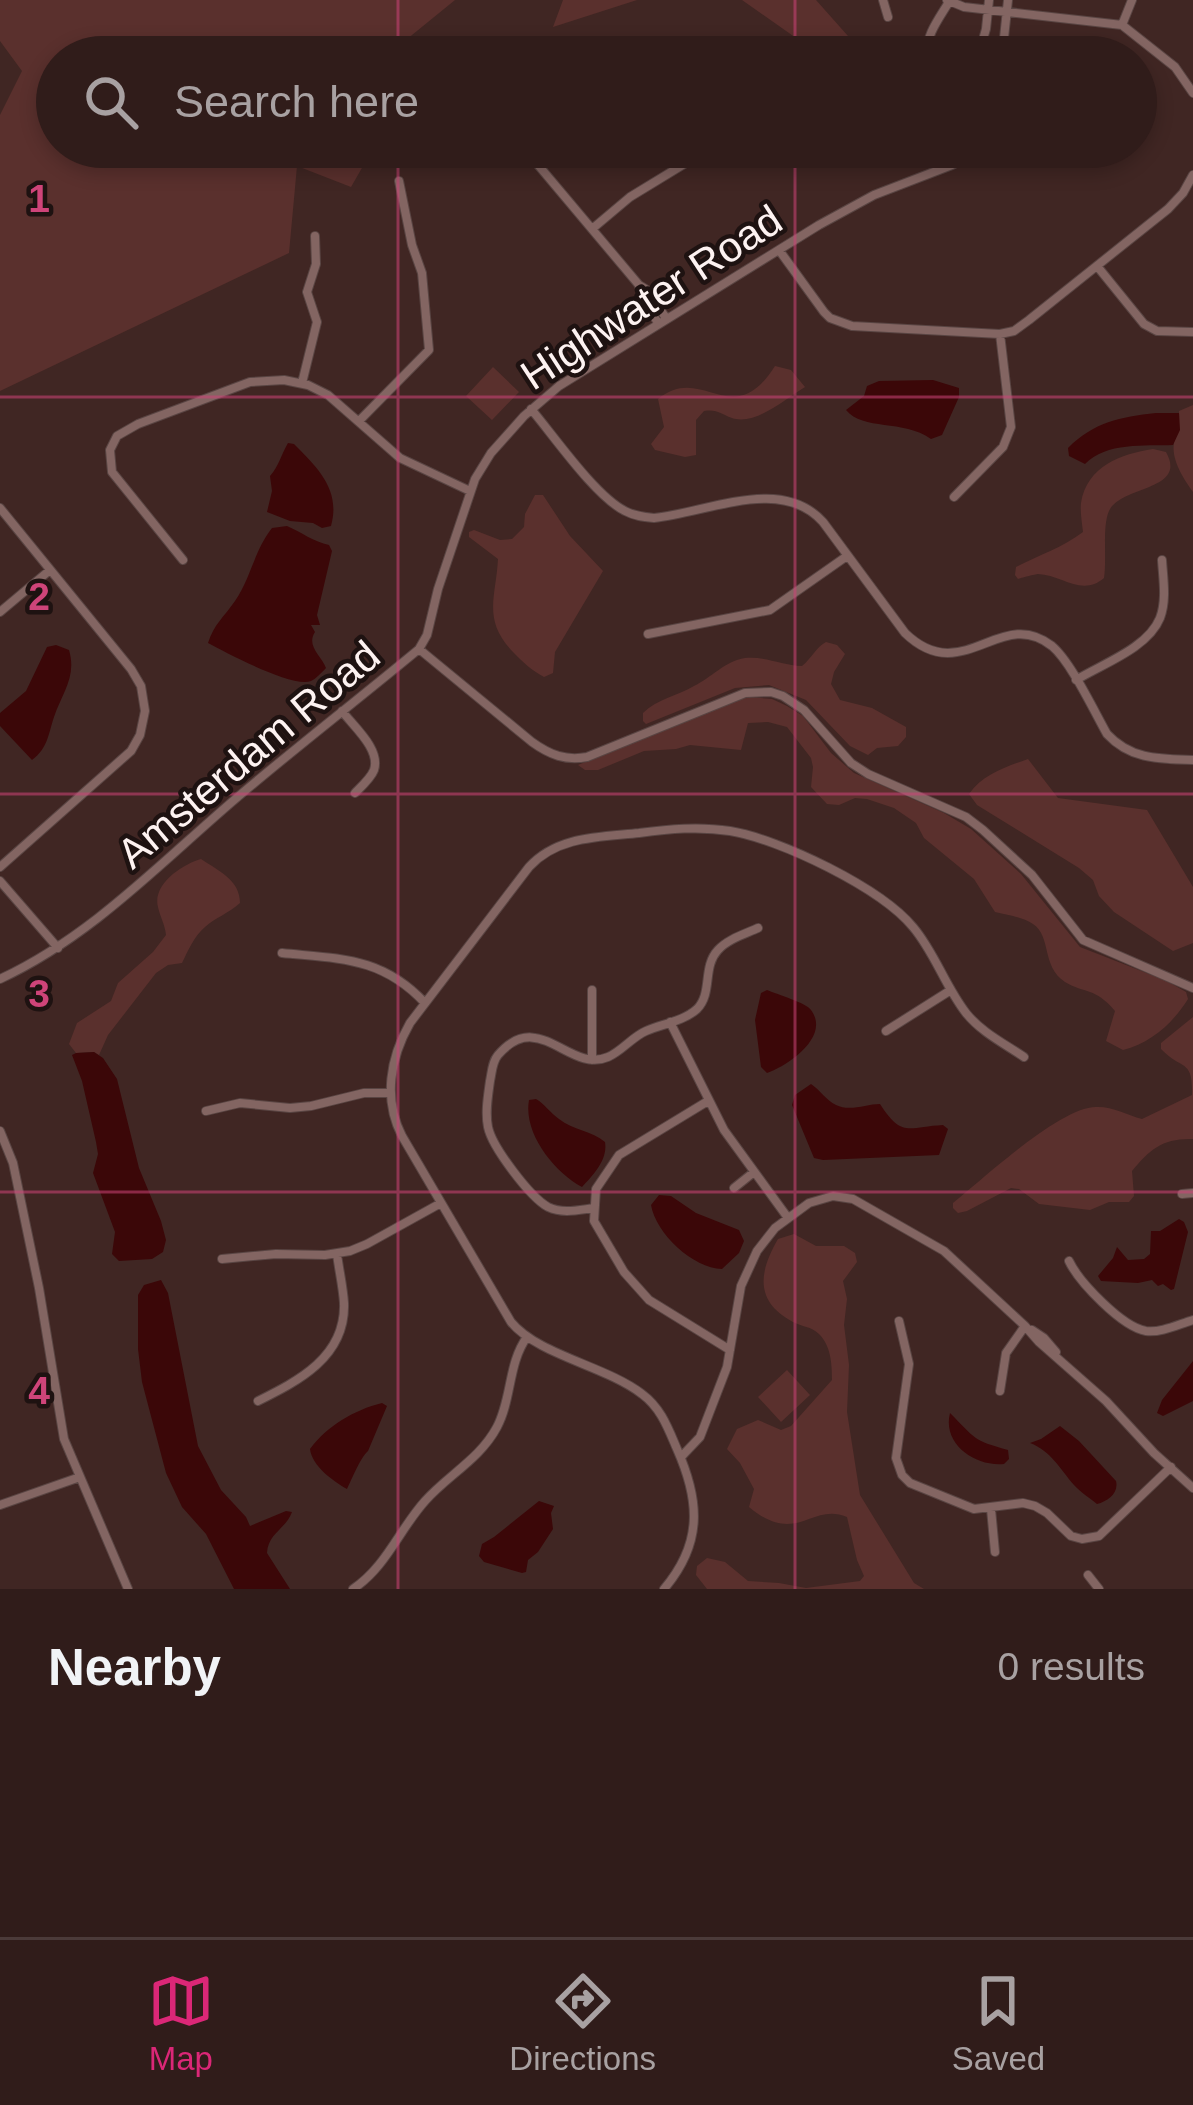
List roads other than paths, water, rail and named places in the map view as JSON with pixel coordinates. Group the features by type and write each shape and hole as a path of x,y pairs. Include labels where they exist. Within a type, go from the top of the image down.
{"street":[{"path":"883,0 889,17"},
{"path":"1004,36 1008,0"},
{"path":"1121,25 1132,0"},
{"path":"929,36 948,1 964,7 989,5 1121,25 1135,36"},
{"path":"982,36 989,5"},
{"path":"1157,53 1175,67 1193,93"},
{"path":"541,168 647,290 662,321"},
{"path":"592,229 630,197 678,168"},
{"name":"Highwater Road","path":"419,650 470,491 491,453 531,409 662,321 860,202 942,168"},
{"path":"779,250 814,300 841,323 1000,334 1020,327 1175,202 1193,175"},
{"path":"358,421 429,350 422,273 399,181"},
{"path":"302,383 317,322 307,292 316,264 315,236"},
{"path":"1097,266 1144,324 1157,331 1193,332"},
{"path":"954,497 1003,447 1011,427 1000,334"},
{"path":"183,560 112,472 109,458 118,436 138,424 250,382 302,383 337,400 400,458 470,491"},
{"path":"531,409 621,509 654,518 766,498 805,506 816,514 904,633 924,649 960,653 1005,635 1028,635 1050,645 1064,659 1107,734 1125,750 1148,758 1193,760"},
{"path":"0,508 137,677 144,701 144,724 124,759 0,867"},
{"path":"648,634 770,610 847,556"},
{"path":"1076,680 1152,631 1163,603 1162,560"},
{"path":"0,612 50,570"},
{"name":"Amsterdam Road","path":"0,979 58,948 130,892 238,796 419,650 545,752 565,758 587,757 746,693 783,696 804,710 851,763 982,830 1032,875 1083,940 1193,988"},
{"path":"342,711 375,759 370,776 356,793"},
{"path":"664,1589 680,1568 694,1522 691,1482 670,1432 644,1395 527,1337 511,1322 392,1115 390,1093 400,1044 410,1023 536,859 574,841 712,828 742,833 787,850 868,888 889,903 928,947 965,1011 1024,1057"},
{"path":"0,881 58,948"},
{"path":"594,1208 562,1211 543,1204 494,1144 486,1112 495,1060 529,1038 540,1038 581,1059 606,1058 644,1032 692,1014 705,995 708,966 718,950 758,928"},
{"path":"282,953 362,962 395,976 425,1004"},
{"path":"592,990 592,1060"},
{"path":"886,1031 951,990"},
{"path":"670,1022 724,1130 788,1218"},
{"path":"206,1111 240,1103 311,1106 349,1095 390,1093"},
{"path":"708,1100 619,1155 600,1180 595,1221 639,1290 730,1350"},
{"path":"0,1130 14,1163 64,1438 128,1589"},
{"path":"734,1188 754,1172"},
{"path":"681,1457 700,1437 727,1367 748,1268 788,1218 818,1199 833,1196 853,1199 944,1251 1193,1488"},
{"path":"222,1259 337,1254 367,1244 441,1203"},
{"path":"258,1401 312,1372 333,1346 344,1311 337,1254"},
{"path":"1069,1261 1076,1276 1132,1326 1153,1331 1193,1320"},
{"path":"899,1321 909,1364 896,1452 900,1470 914,1487 964,1507 1035,1505 1065,1532 1082,1539 1099,1536 1171,1467"},
{"path":"1000,1391 1006,1353 1025,1326"},
{"path":"353,1589 382,1563 427,1499 489,1441 502,1418 518,1351 527,1337"},
{"path":"670,1432 700,1437"},
{"path":"0,1505 80,1477"},
{"path":"991,1508 995,1552"},
{"path":"1088,1575 1099,1589"}]}
